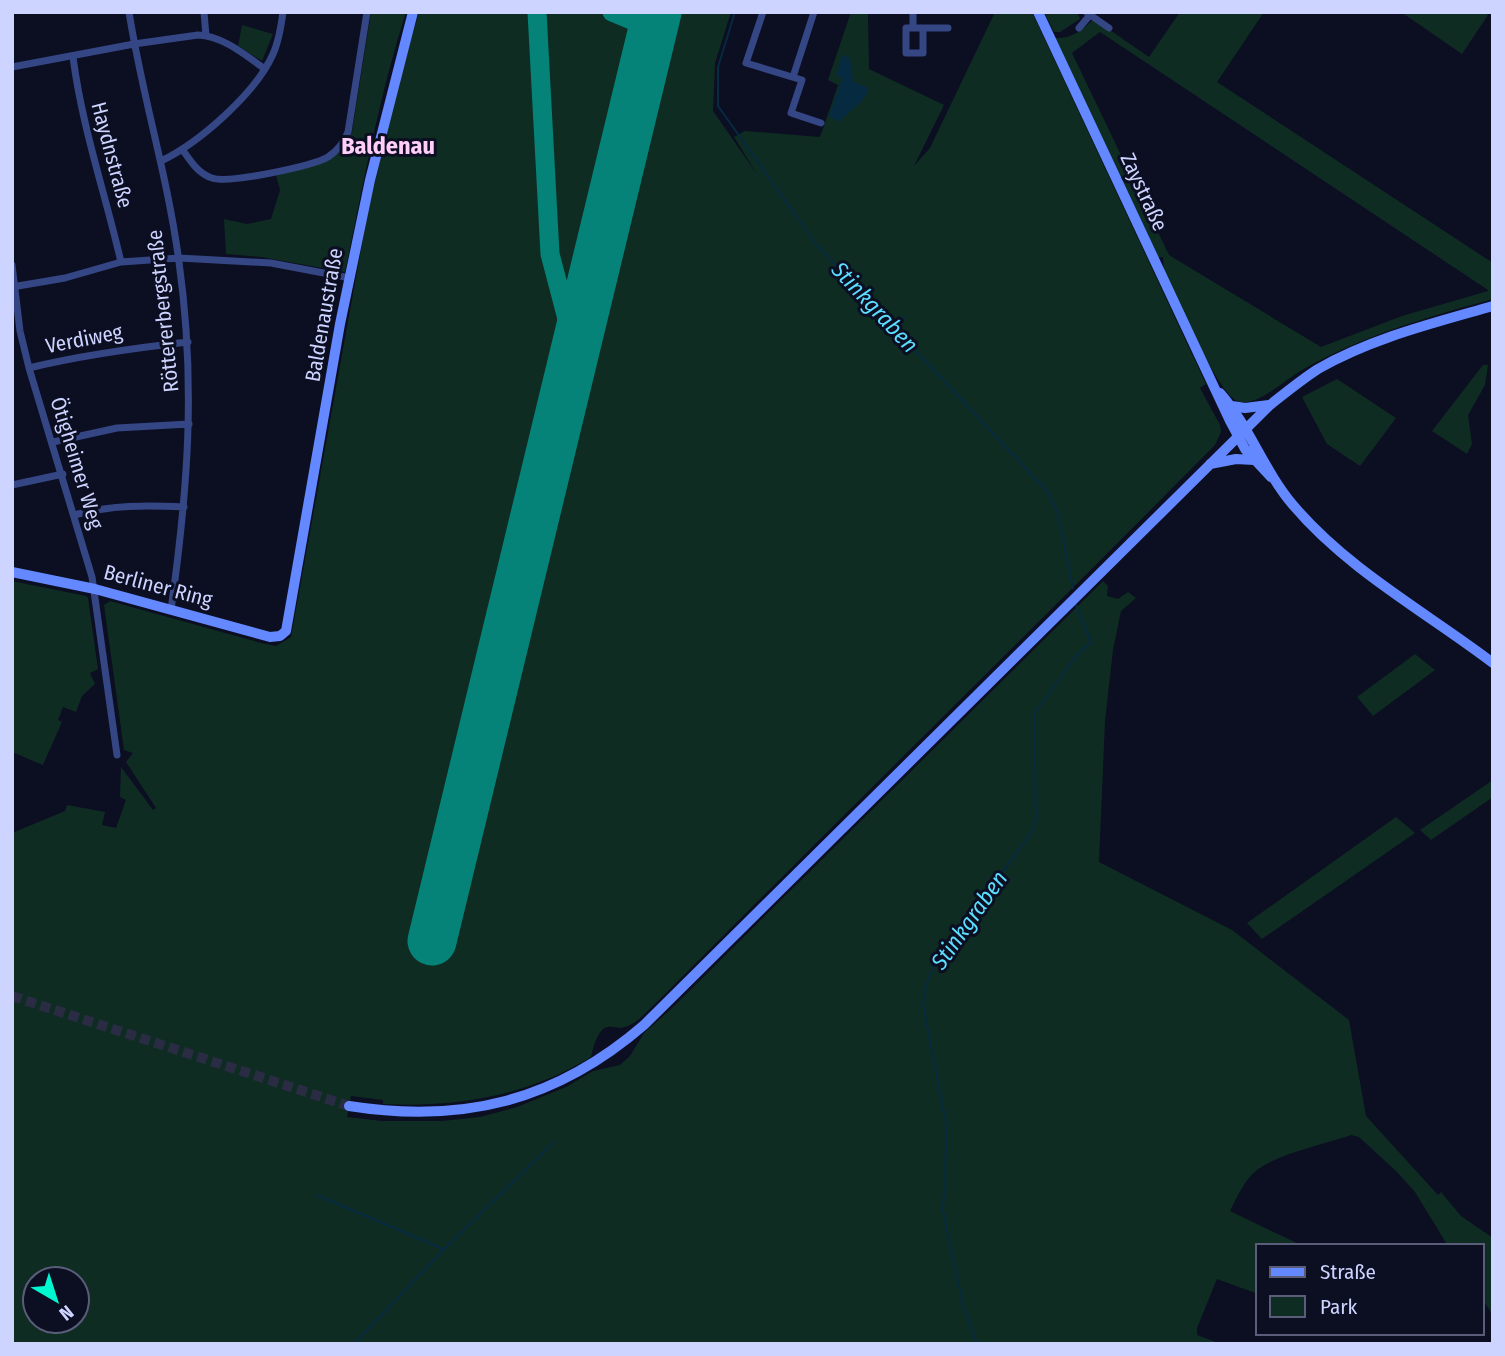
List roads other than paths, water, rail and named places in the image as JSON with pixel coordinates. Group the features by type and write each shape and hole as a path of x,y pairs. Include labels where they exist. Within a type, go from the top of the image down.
{"street":[{"name":"Röttererbergstraße","path":"129,12 179,258 188,342 190,424 184,507 171,610"},
{"path":"204,12 206,36"},
{"path":"161,161 182,149 243,98 265,69 277,44 283,12"},
{"path":"182,149 204,175 222,180 253,176 328,156 342,144 348,132 367,12"},
{"name":"Baldenaustraße","path":"288,628 350,278 370,180 413,12"},
{"path":"763,12 746,63 802,80 792,113 821,122"},
{"path":"793,77 814,12"},
{"path":"913,12 913,28"},
{"name":"Zaystraße","path":"1038,12 1237,436 1254,460 1272,477"},
{"path":"1079,28 1088,14 1109,28"},
{"path":"923,28 923,53 906,53 906,28 913,28 923,28 948,28"},
{"path":"12,67 134,44 206,36 235,49 265,69"},
{"name":"Haydnstraße","path":"73,57 86,131 121,262"},
{"path":"13,287 65,278 121,262 179,258 271,263 350,278"},
{"name":"Ötigheimer Weg","path":"12,265 20,331 29,368 63,474 95,589 117,755"},
{"path":"349,1106 422,1113 485,1106 513,1099 584,1069 624,1041 1270,405 1318,370 1347,355 1423,326 1493,306"},
{"name":"Verdiweg","path":"29,368 67,358 188,342"},
{"name":"Zaystraße","path":"1216,387 1246,428 1272,477"},
{"path":"1232,406 1245,408 1270,405"},
{"path":"52,442 117,428 190,424"},
{"path":"1210,464 1236,459 1254,460"},
{"path":"12,485 63,474"},
{"path":"1272,477 1293,505 1336,549 1493,663"},
{"path":"74,515 133,505 184,507"},
{"name":"Berliner Ring","path":"12,572 95,589 270,637 280,636 288,628"}],"water":[{"path":"842,55 850,58 853,82 867,87 868,92 861,102 838,122 829,116 842,79 836,74"}],"waterway":[{"name":"Stinkgraben","path":"735,12 718,67 718,106 816,244 1047,491 1057,511 1073,588"},
{"path":"898,331 905,316"},
{"name":"Stinkgraben","path":"977,1344 963,1305 943,1211 947,1129 923,1005 925,988 933,967 1033,830 1036,820 1034,714 1076,656 1091,642 1076,605"},
{"path":"354,1344 444,1249 554,1142"},
{"path":"317,1195 443,1249"}],"tunnel":[{"path":"12,996 349,1106"}],"district":[{"name":"Baldenau","path":"388,146"}]}
